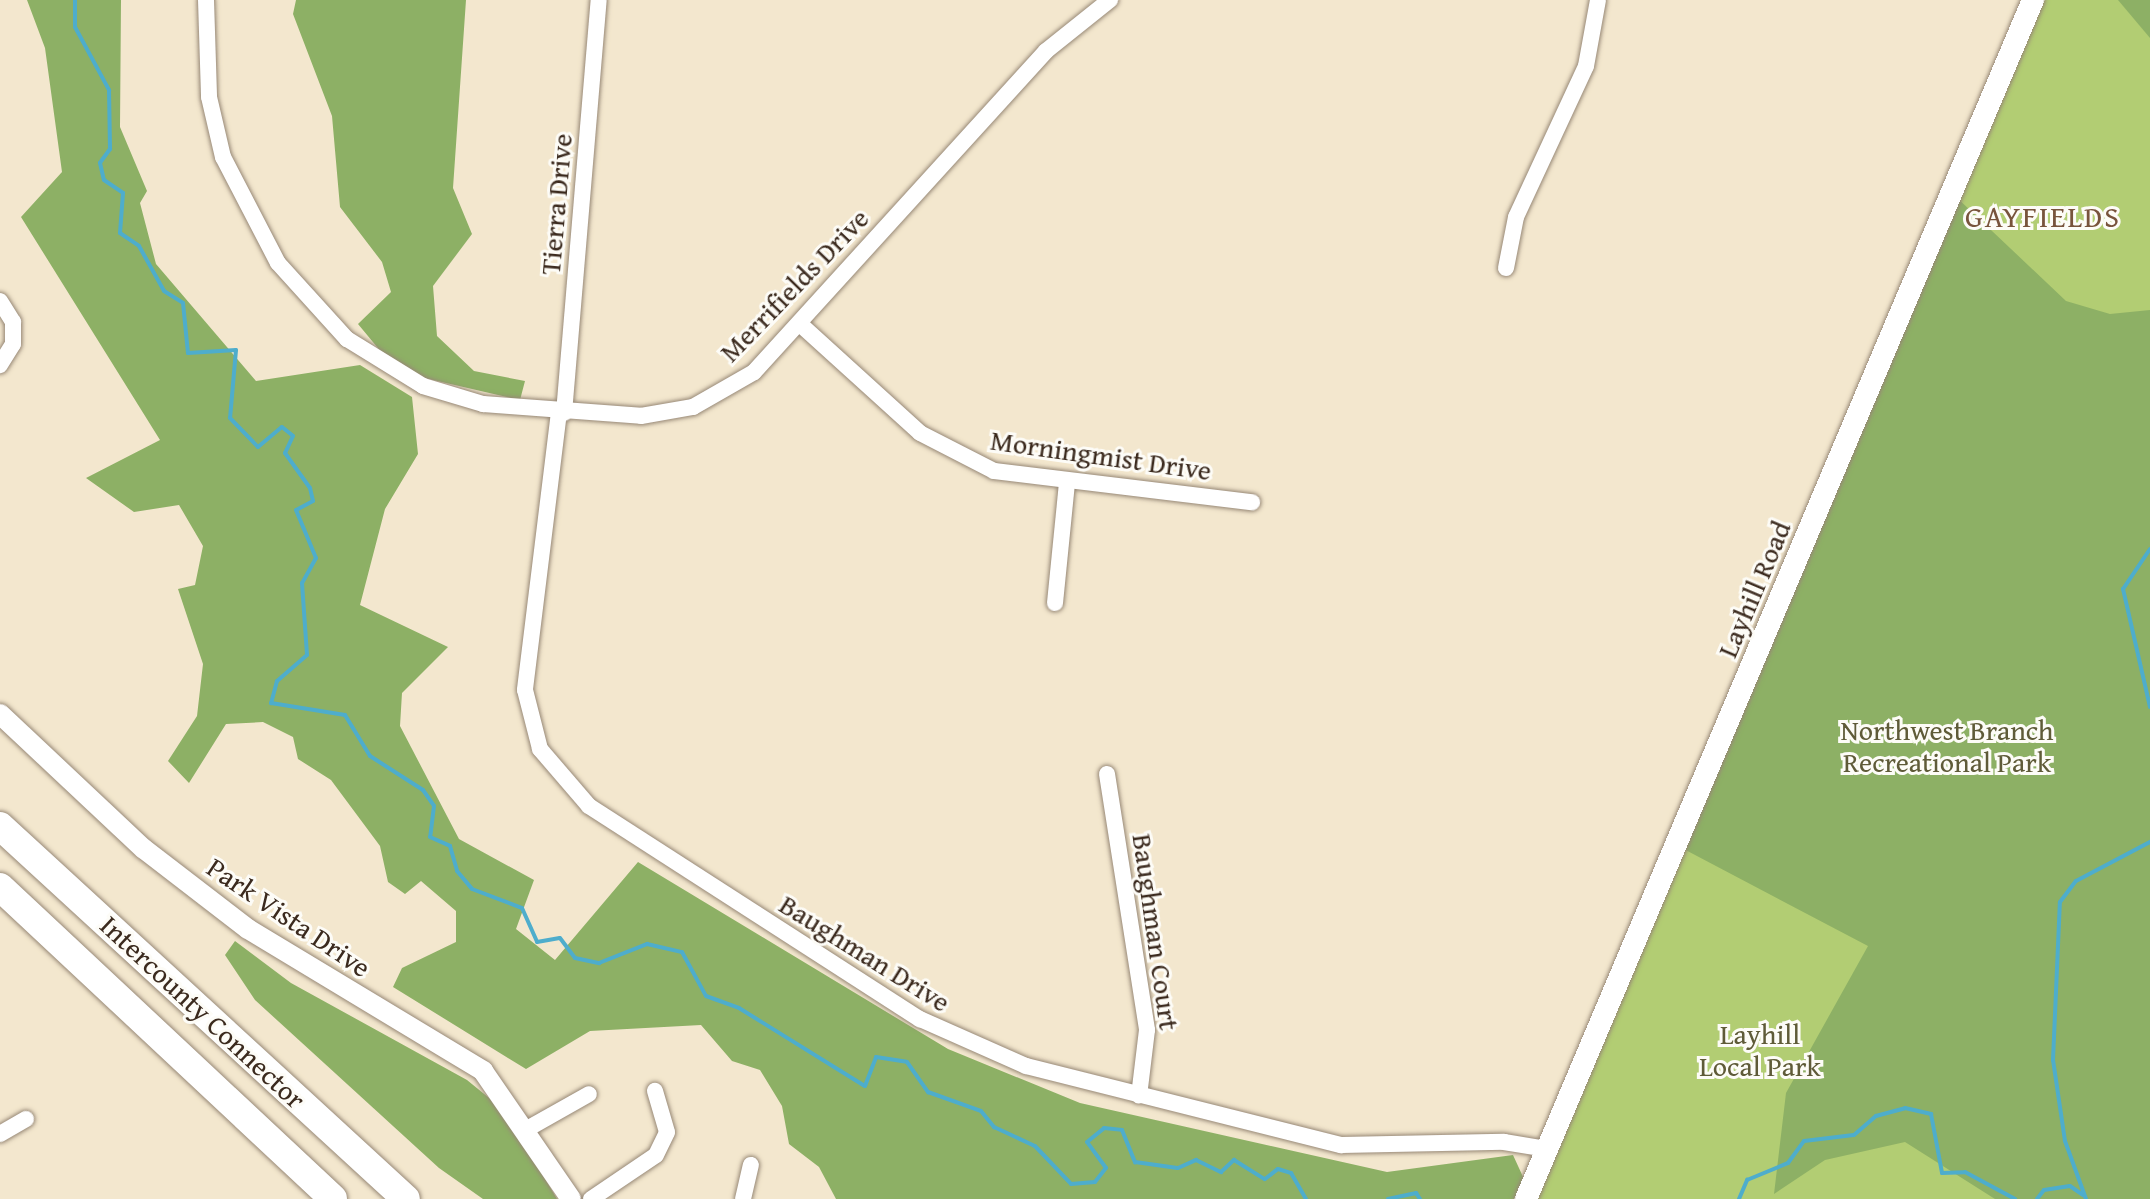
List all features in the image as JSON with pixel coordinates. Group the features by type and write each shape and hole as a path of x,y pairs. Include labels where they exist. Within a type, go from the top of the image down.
{"highway":[{"name":"Intercounty Connector","path":"0,826 406,1199"},
{"name":"Intercounty Connector","path":"0,887 333,1199"}],"main road":[{"name":"Layhill Road","path":"1526,1199 2033,0"}],"street":[{"name":"Merrifields Drive","path":"206,0 209,97 223,157 249,217 317,310 377,362 423,386 483,404 641,416 693,407 754,372 1046,51 1110,0"},
{"name":"Tierra Drive","path":"562,412 599,0"},
{"path":"1506,268 1516,217 1586,66 1598,0"},
{"path":"0,301 13,322 13,344 0,365"},
{"name":"Morningmist Drive","path":"800,324 950,453 994,471 1252,502"},
{"name":"Baughman Drive","path":"562,412 525,690 538,744 567,786 649,849 920,1019 1026,1066 1341,1145 1504,1142 1547,1149"},
{"path":"1055,603 1067,482"},
{"name":"Park Vista Drive","path":"0,714 144,849 248,929 483,1071 527,1129 571,1199"},
{"name":"Baughman Court","path":"1107,774 1147,1030 1139,1096"},
{"path":"591,1199 656,1155 667,1132 655,1091"},
{"path":"527,1129 589,1094"},
{"path":"0,1134 26,1119"},
{"path":"743,1199 751,1165"}],"green space":[{"path":"27,0 121,0 120,127 147,191 140,203 156,264 256,381 360,365 412,397 418,454 385,509 360,605 448,647 402,693 400,726 459,839 534,880 516,929 555,960 638,862 948,1049 1080,1103 1387,1172 1513,1155 1524,1179 1514,1199 836,1199 819,1167 789,1144 782,1106 760,1070 732,1061 701,1025 590,1031 526,1069 393,987 402,968 456,942 456,911 421,881 405,894 388,882 380,846 331,780 298,759 293,737 263,722 226,724 189,783 168,761 197,716 203,664 178,589 195,585 203,546 179,505 134,512 86,478 160,440 21,217 62,172 45,48"},
{"path":"296,0 466,0 453,188 472,234 433,286 437,336 474,371 525,381 520,400 420,377 382,353 358,324 391,292 382,262 340,207 332,116 293,14"},
{"name":"Northwest Branch Recreational Park","path":"2039,0 2150,0 2150,1199 1532,1199"},
{"path":"2118,0 2150,0 2150,38"},
{"name":"Northwest Branch Recreational Park","path":"1954,195 2066,301 2110,314 2150,310 2150,1199 1995,1199 1905,1142 1825,1160 1774,1194 1786,1093 1868,946 1678,846"},
{"path":"235,941 291,983 467,1080 505,1111 557,1199 483,1199 439,1168 255,1000 225,955"}],"waterway":[{"path":"75,0 75,27 109,90 110,149 100,163 104,180 123,193 120,233 139,246 164,291 183,303 188,353 236,350 230,418 258,447 282,427 293,436 285,453 310,488 313,501 296,510 316,558 302,583 307,655 277,681 271,703 345,715 370,756 423,790 434,806 430,837 450,846 457,871 472,889 522,908 537,942 560,938 575,958 599,963 647,944 682,952 706,996 739,1008 865,1086 876,1057 907,1062 928,1092 981,1111 994,1127 1035,1146 1071,1184 1095,1182 1106,1168 1087,1142 1104,1128 1122,1130 1135,1162 1178,1168 1196,1160 1221,1172 1234,1160 1265,1179 1278,1169 1291,1173 1306,1199"},
{"path":"2150,549 2123,589 2150,707"},
{"path":"2086,1199 2065,1141 2053,1060 2060,902 2076,881 2150,842"},
{"path":"1739,1199 1747,1180 1788,1163 1804,1141 1854,1135 1876,1116 1905,1108 1931,1114 1942,1173 1965,1172 2015,1199"},
{"path":"2037,1199 2044,1190 2070,1186 2083,1195"},
{"path":"1388,1199 1416,1193 1420,1199"}],"district":[{"name":"GAYFIELDS","path":"2043,216"}],"park label":[{"name":"Layhill Local Park","path":"1760,1050"}]}
